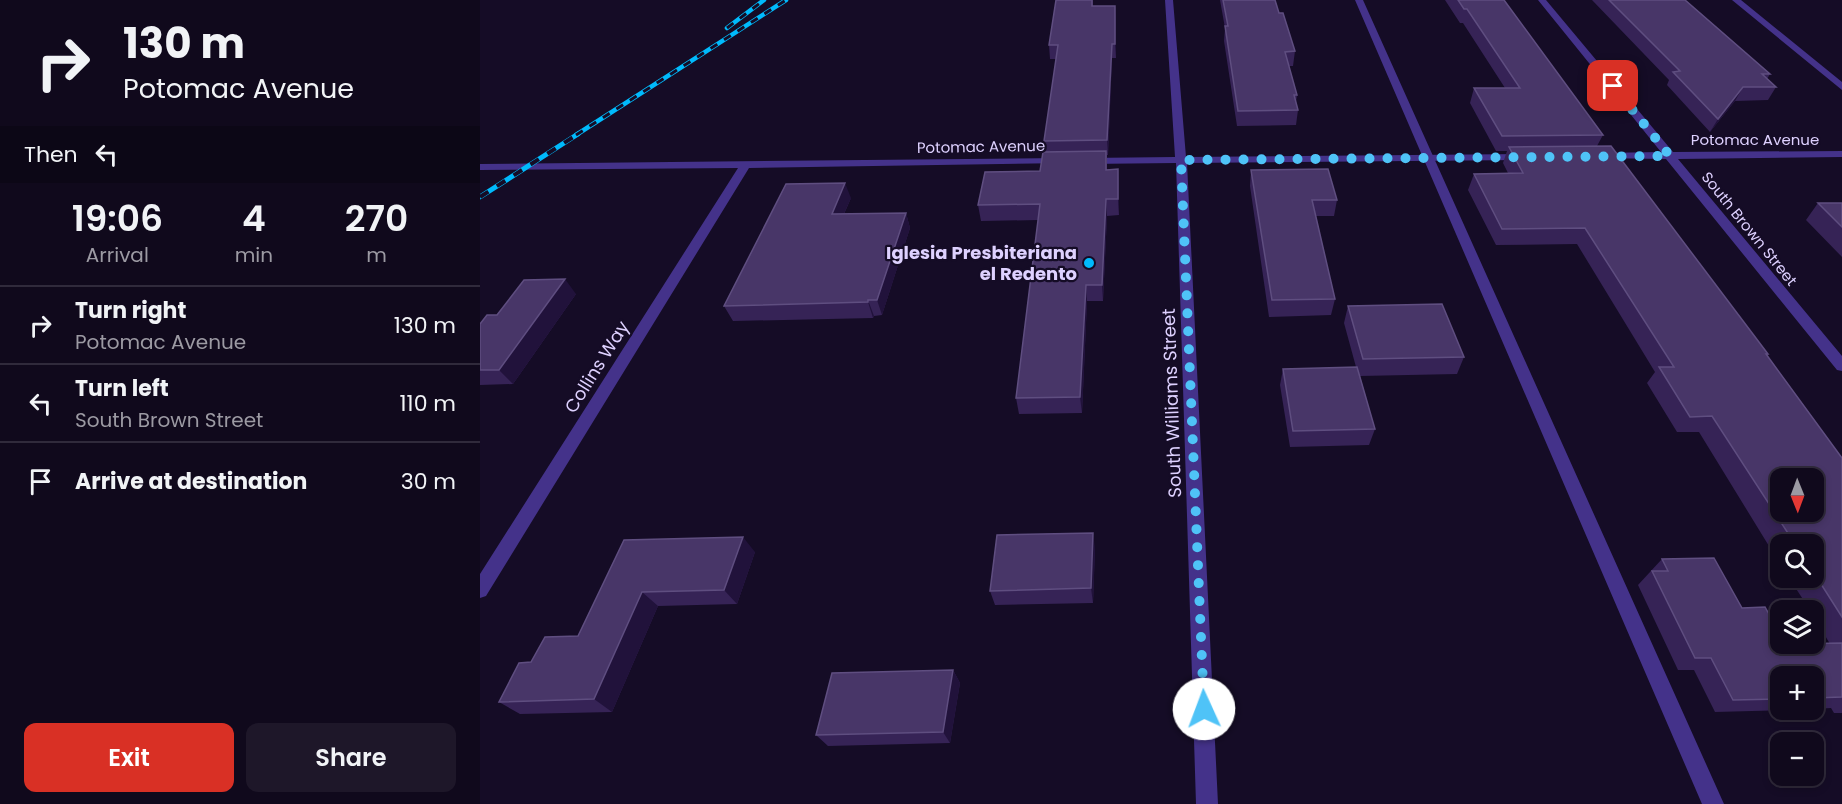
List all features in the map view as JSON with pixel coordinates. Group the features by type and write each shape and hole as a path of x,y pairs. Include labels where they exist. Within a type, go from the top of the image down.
{"street":[{"name":"South Williams Street","path":"1169,0 1181,160 1208,804"},
{"path":"1359,0 1713,804"},
{"name":"South Brown Street","path":"1542,0 1842,366"},
{"path":"1736,0 1842,87"},
{"name":"Potomac Avenue","path":"1589,156 1842,154"},
{"name":"Potomac Avenue","path":"480,167 1531,157"},
{"name":"Collins Way","path":"480,590 746,164"}],"building":[{"path":"1056,0 1092,0 1092,6 1115,6 1115,44 1112,44 1107,140 1044,141 1058,45 1049,45"},
{"path":"1223,0 1275,0 1279,13 1283,13 1295,51 1285,52 1297,95 1294,95 1298,110 1238,111"},
{"path":"1458,0 1504,0 1603,135 1502,136 1474,88 1520,88 1467,9 1464,9"},
{"path":"1609,0 1685,0 1770,74 1762,74 1776,87 1743,87 1718,119 1673,72 1680,71"},
{"path":"1611,146 1768,354 1766,354 1842,458 1842,617 1824,588 1824,534 1789,534 1781,522 1824,522 1824,468 1770,468 1770,505 1712,416 1690,417 1659,367 1674,367 1585,228 1502,229 1474,174 1523,173 1509,147"},
{"path":"1106,151 1106,170 1118,169 1118,199 1106,199 1102,285 1086,285 1080,397 1016,398 1040,204 978,205 985,172 1040,171 1043,152"},
{"path":"1328,169 1337,200 1312,200 1335,299 1272,300 1251,170"},
{"path":"845,183 832,214 906,213 877,300 724,306 786,184"},
{"path":"1818,203 1842,203 1842,227"},
{"path":"565,279 499,370 480,370 480,324 487,315 497,315 524,280"},
{"path":"1442,304 1464,357 1363,359 1348,306"},
{"path":"1357,367 1375,429 1293,431 1283,369"},
{"path":"1093,533 1091,588 990,591 997,535"},
{"path":"743,537 724,590 642,592 594,699 499,702 519,663 531,662 545,637 578,636 624,540"},
{"path":"1714,558 1742,608 1765,607 1770,616 1770,654 1824,654 1824,643 1842,643 1842,697 1824,698 1824,666 1770,666 1770,699 1733,700 1711,658 1695,658 1652,571 1668,571 1662,559"},
{"path":"953,670 943,732 816,735 832,673"}],"railway":[{"path":"727,28 764,0"},
{"path":"576,135 786,0"},
{"path":"480,197 578,134"}],"place":[{"name":"Iglesia Presbiteriana el Redento","path":"1089,263"}],"route":[{"path":"1204,709 1181,160 1670,156 1613,86"}]}
